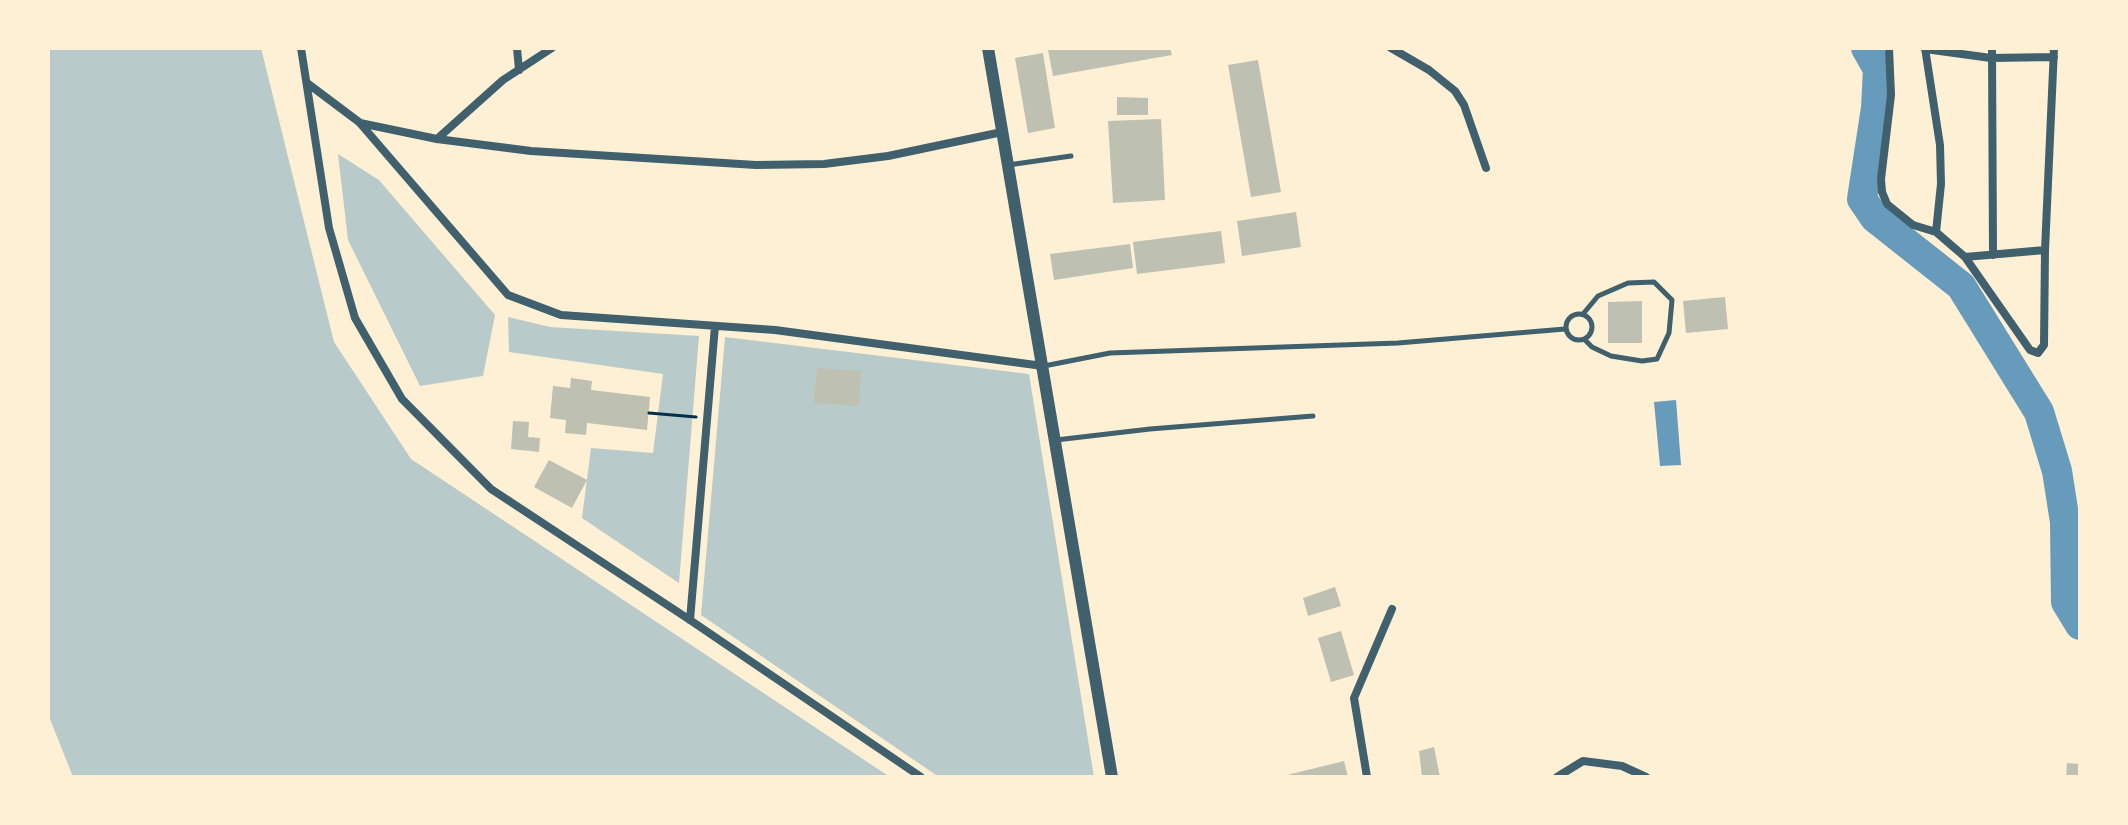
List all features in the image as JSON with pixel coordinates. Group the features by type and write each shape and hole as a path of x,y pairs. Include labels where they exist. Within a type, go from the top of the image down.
{"street":[{"path":"301,48 329,228 355,318 402,399 491,489 921,777"},
{"path":"517,48 519,70"},
{"path":"437,139 503,80 552,48"},
{"path":"988,48 1112,777"},
{"path":"1391,48 1429,70 1455,91 1464,105 1486,168"},
{"path":"1889,48 1891,95 1882,192 1887,204 1913,225 1936,232 1965,257 2030,350 2038,353 2044,345 2054,52 1991,58 1925,48 1940,145 1941,184 1936,232"},
{"path":"1992,48 1993,255"},
{"path":"307,83 359,122 508,295 561,315 775,330 1043,366"},
{"path":"359,122 437,139 531,151 756,165 824,164 888,156 1002,132"},
{"path":"1965,257 2045,250"},
{"path":"690,620 715,326"},
{"path":"1367,777 1354,698 1392,609"},
{"path":"1558,777 1583,761 1622,766 1646,777"}],"lane":[{"path":"1007,165 1071,156"},
{"path":"1654,282 1672,300 1669,333 1657,359 1642,361 1611,356 1585,340 1572,339 1565,329 1567,320 1583,314 1598,296 1628,283 1654,282"},
{"path":"1583,314 1591,321 1592,332 1585,340"},
{"path":"1043,366 1110,353 1398,343 1565,329"},
{"path":"1055,440 1313,416"}],"path":[{"path":"649,413 707,417"}],"shaded area":[{"path":"48,48 261,48 334,342 411,459 890,777 73,777 48,714"},
{"path":"338,154 379,180 495,315 483,376 420,386 348,240"},
{"path":"508,317 550,327 699,336 679,583 582,518 591,448 653,453 663,374 509,352"},
{"path":"725,337 1029,374 1094,777 939,777 701,615"}],"water":[{"path":"1676,400 1681,465 1660,466 1654,402"}],"building":[{"path":"1170,48 1172,55 1053,76 1048,50"},
{"path":"1043,53 1055,128 1028,133 1015,58"},
{"path":"1258,60 1281,192 1251,197 1228,65"},
{"path":"1117,97 1148,98 1148,115 1117,115"},
{"path":"1161,119 1165,200 1113,203 1108,121"},
{"path":"1296,212 1301,247 1242,256 1237,221"},
{"path":"1221,231 1225,263 1137,274 1133,242"},
{"path":"1130,244 1133,268 1054,280 1050,254"},
{"path":"1725,297 1728,329 1686,333 1683,301"},
{"path":"1642,301 1642,343 1608,343 1608,302"},
{"path":"817,368 861,371 859,406 814,403"},
{"path":"571,378 592,381 591,390 650,397 647,430 587,423 586,435 565,433 566,420 550,418 553,386 570,388"},
{"path":"513,421 529,422 528,437 540,438 539,452 511,449"},
{"path":"549,460 587,480 572,508 534,487"},
{"path":"1335,587 1341,606 1308,616 1303,598"},
{"path":"1341,631 1354,675 1331,682 1318,638"},
{"path":"1434,747 1440,777 1422,777 1419,751"},
{"path":"1344,761 1348,777 1283,776"},
{"path":"2067,763 2080,764 2080,777 2066,777"}],"waterway":[{"path":"1866,48 1878,69 1876,108 1862,199 1875,218 1961,286 2039,412 2057,471 2065,522 2066,602 2080,625"}]}
